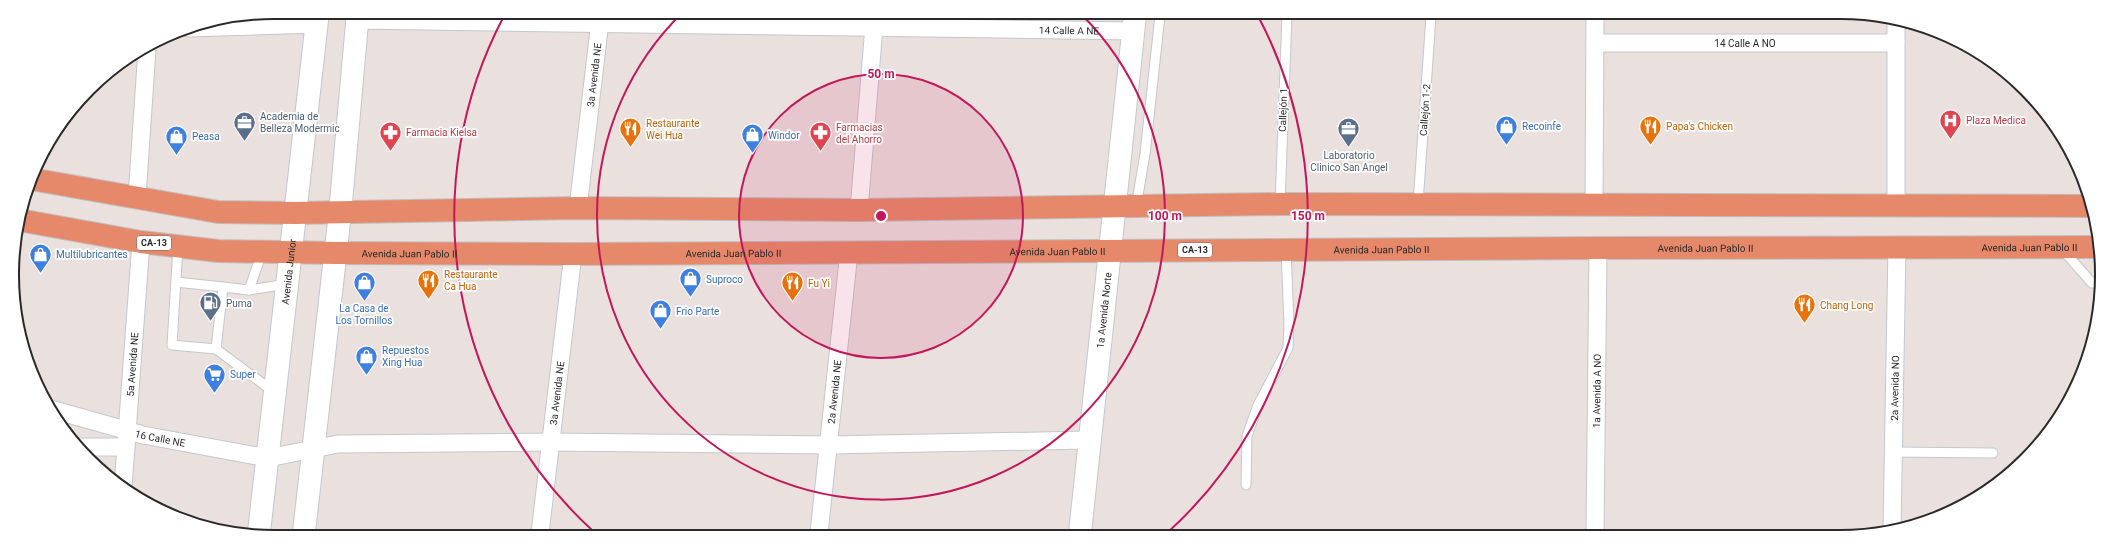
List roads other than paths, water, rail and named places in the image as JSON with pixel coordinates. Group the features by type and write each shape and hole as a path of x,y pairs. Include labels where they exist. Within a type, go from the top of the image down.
{"highway":[{"path":"37,180 218,212 295,213 578,208 859,210 1280,204 2085,206"},
{"name":"Avenida Juan Pablo II","path":"25,221 142,242 218,251 336,254 573,254 1897,246 2093,247"}],"main road":[{"name":"Avenida Junior","path":"259,529 318,19"},
{"path":"304,530 336,254 358,19"},
{"name":"1a Avenida Norte","path":"1080,530 1088,440 1115,207 1134,23"}],"street":[{"path":"218,26 305,19"},
{"name":"3a Avenida NE","path":"578,208 600,19"},
{"name":"14 Calle A NE","path":"738,19 1134,23"},
{"path":"1594,204 1595,19"},
{"path":"859,210 875,20"},
{"path":"1896,26 1896,205"},
{"name":"14 Calle A NO","path":"1595,43 1896,43"},
{"path":"137,197 147,53"},
{"name":"5a Avenida NE","path":"124,480 142,242"},
{"name":"2a Avenida NO","path":"1892,524 1897,246"},
{"name":"1a Avenida A NO","path":"1595,530 1598,248"},
{"name":"2a Avenida NE","path":"819,530 849,252"},
{"name":"3a Avenida NE","path":"540,530 573,254"},
{"name":"16 Calle NE","path":"59,411 143,435 268,458"},
{"path":"268,458 338,444 551,442 828,445 1088,440"},
{"path":"86,447 126,448"}],"lane":[{"path":"1136,207 1145,154 1160,19"},
{"name":"Callejón 1","path":"1280,204 1287,19"},
{"name":"Callejón 1-2","path":"1418,204 1431,19"},
{"path":"178,246 172,345 216,349 275,392"},
{"path":"2060,247 2092,283 2094,283"},
{"path":"1246,485 1247,436 1258,405 1288,348 1289,324 1286,249"},
{"path":"249,290 262,252"},
{"path":"176,282 249,290 287,284"},
{"path":"216,349 223,287"},
{"path":"1894,452 1993,454"}],"place":[{"name":"Plaza Medica","path":"1951,140"},
{"name":"Academia de Belleza Modermic","path":"245,142"},
{"name":"Recoinfe","path":"1507,146"},
{"name":"Papa's Chicken","path":"1650,146"},
{"name":"Restaurante Wei Hua","path":"630,148"},
{"name":"Laboratorio Clinico San Angel","path":"1349,148"},
{"name":"Farmacia Kielsa","path":"391,152"},
{"name":"Farmacias del Ahorro","path":"820,152"},
{"name":"Windor","path":"752,154"},
{"name":"Peasa","path":"177,156"},
{"name":"Multilubricantes","path":"41,274"},
{"name":"Suproco","path":"690,298"},
{"name":"Restaurante Ca Hua","path":"428,300"},
{"name":"La Casa de Los Tornillos","path":"364,302"},
{"name":"Fu Yi","path":"792,302"},
{"name":"Puma","path":"211,322"},
{"name":"Chang Long","path":"1804,324"},
{"name":"Frio Parte","path":"660,330"},
{"name":"Repuestos Xing Hua","path":"367,376"},
{"name":"Super","path":"215,394"}]}
